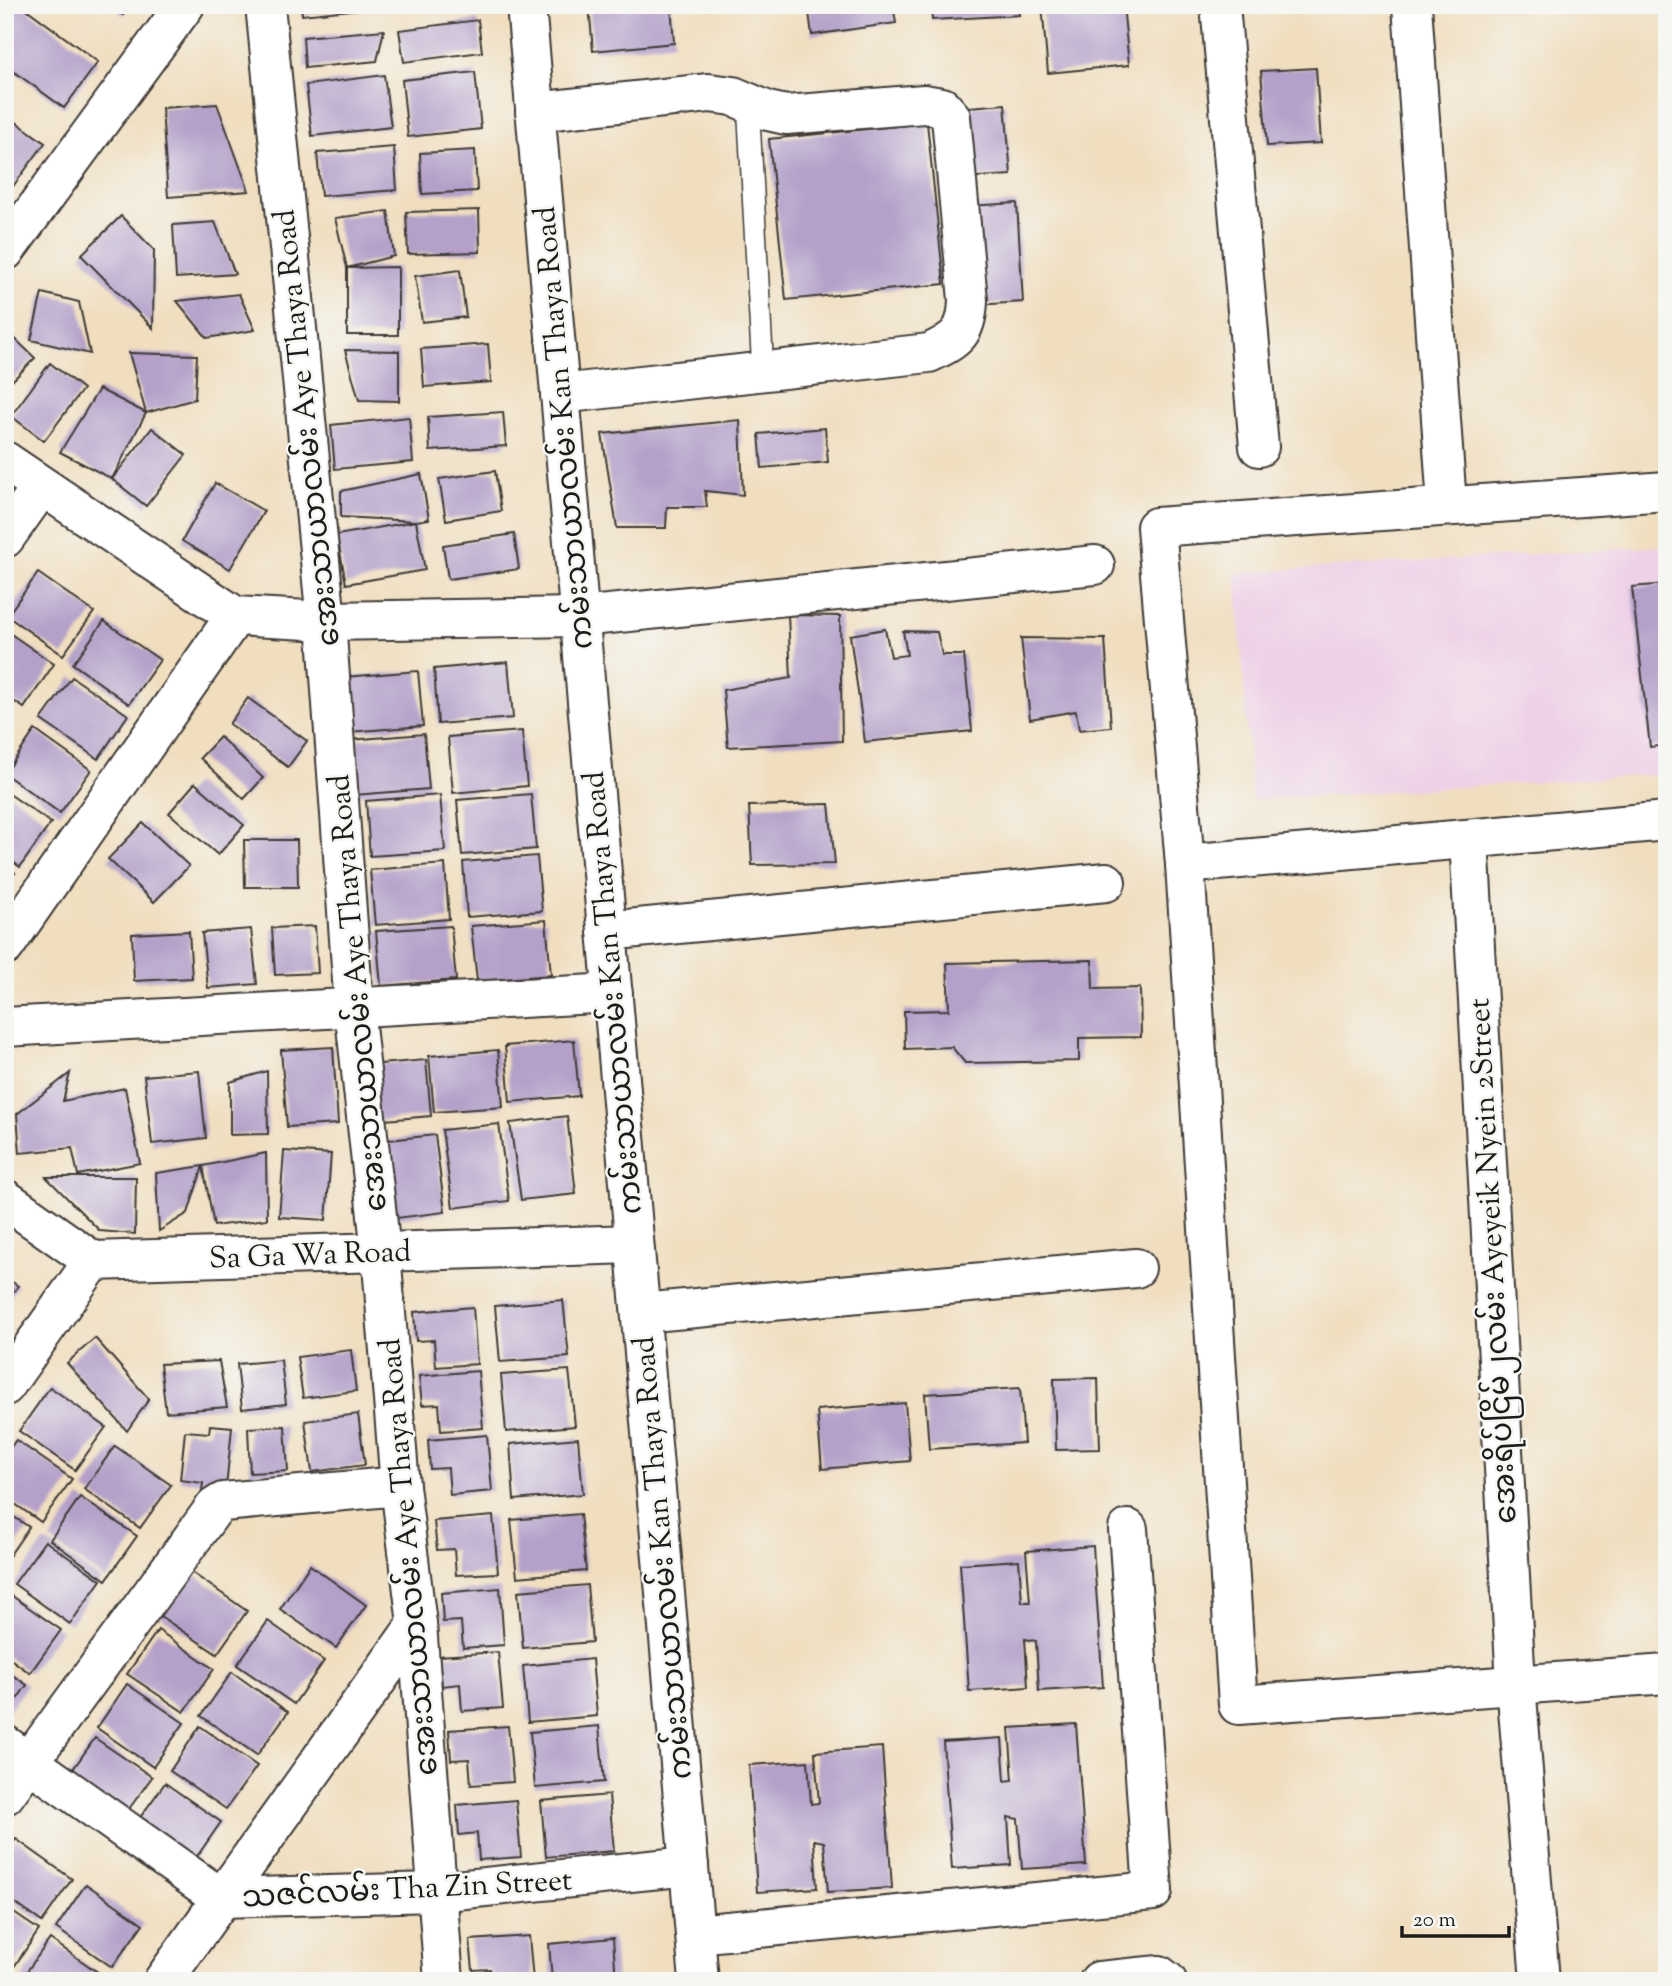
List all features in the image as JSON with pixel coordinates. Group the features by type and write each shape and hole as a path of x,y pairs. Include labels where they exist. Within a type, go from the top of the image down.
{"street":[{"path":"5,251 185,5"},
{"name":"အေးသာယာလမ်း Aye Thaya Road","path":"265,5 326,621 354,1008 381,1252 400,1486 416,1624 444,1981"},
{"name":"ကမ်းသာယာလမ်း Kan Thaya Road","path":"526,5 699,1981"},
{"path":"1220,5 1259,447"},
{"path":"1412,5 1447,505"},
{"path":"535,112 709,93 733,96 768,111 786,115 924,104 942,107 951,117 968,300 968,317 962,331 951,343 929,353 560,394"},
{"path":"5,461 235,617 326,621 579,617 1095,565"},
{"path":"5,538 41,487"},
{"path":"1667,491 1156,527 1185,864 1238,1705 1667,1674"},
{"path":"5,946 235,617"},
{"path":"1185,864 1667,821"},
{"name":"အေးရိပ်ငြိမ်၂လမ်း Ayeyeik Nyein 2Street","path":"1469,838 1516,1684 1540,1981"},
{"path":"607,931 1106,881"},
{"path":"5,1027 612,993"},
{"path":"5,1199 93,1261 5,1386"},
{"name":"Sa Ga Wa Road","path":"93,1261 634,1244"},
{"path":"640,1313 1136,1268"},
{"path":"5,1795 17,1754 215,1507 223,1502 400,1486"},
{"path":"695,1934 1153,1891 1128,1529"},
{"path":"163,1981 416,1624"},
{"name":"သဇင်လမ်း Tha Zin Street","path":"17,1754 221,1898 436,1892 689,1867"},
{"path":"1099,1981 1159,1975 1167,1981"}],"lane":[{"path":"748,102 762,372"}],"shaded area":[{"path":"1667,546 1667,774 1252,800 1236,573"}],"building":[{"path":"15,5 21,5 98,62 64,108 5,65 5,18"},
{"path":"110,5 131,5 123,15"},
{"path":"301,5 379,5 379,7 302,15"},
{"path":"589,5 671,5 674,43 593,51"},
{"path":"808,5 893,5 896,23 812,35"},
{"path":"931,5 1018,5 1019,15 932,20"},
{"path":"1042,5 1123,5 1129,65 1048,73"},
{"path":"478,20 482,52 404,62 399,30"},
{"path":"384,30 377,61 305,68 303,37"},
{"path":"1316,68 1321,143 1267,146 1261,71"},
{"path":"475,72 481,129 408,137 402,80"},
{"path":"384,75 391,127 312,136 306,85"},
{"path":"217,104 249,191 168,197 162,108"},
{"path":"1005,104 1011,175 962,178 957,108"},
{"path":"5,114 45,143 11,189 5,185"},
{"path":"927,123 944,284 786,300 769,139"},
{"path":"394,147 397,190 321,196 317,153"},
{"path":"475,150 477,191 422,194 420,153"},
{"path":"1017,203 1023,302 976,305 969,206"},
{"path":"479,210 480,252 408,254 406,212"},
{"path":"388,211 394,256 347,268 335,218"},
{"path":"121,216 154,250 153,328 81,255"},
{"path":"215,222 235,274 176,278 173,225"},
{"path":"398,267 398,335 347,335 347,268"},
{"path":"460,270 466,317 422,322 415,276"},
{"path":"42,293 79,302 90,354 31,340"},
{"path":"239,294 255,330 207,338 177,301"},
{"path":"5,329 35,358 5,388"},
{"path":"488,344 491,382 424,387 421,349"},
{"path":"345,350 399,351 399,401 359,400"},
{"path":"129,353 197,355 195,399 146,413"},
{"path":"50,363 83,389 44,441 11,416"},
{"path":"99,389 146,413 112,479 60,452"},
{"path":"503,412 506,446 430,451 428,417"},
{"path":"409,417 413,462 335,469 331,425"},
{"path":"740,420 743,495 705,491 707,507 667,507 666,528 617,528 602,434"},
{"path":"152,428 186,455 146,506 112,479"},
{"path":"825,428 828,462 762,468 759,434"},
{"path":"495,471 501,511 446,520 439,479"},
{"path":"421,474 429,519 416,521 341,517 341,491"},
{"path":"215,483 264,511 230,569 182,541"},
{"path":"416,521 425,570 346,584 337,535"},
{"path":"514,534 519,569 448,579 443,545"},
{"path":"38,573 94,612 63,655 7,616"},
{"path":"1667,584 1667,745 1650,747 1632,587"},
{"path":"788,615 840,616 842,741 728,747 723,690 791,678"},
{"path":"104,621 160,660 129,704 73,664"},
{"path":"885,629 891,657 907,655 903,631 937,632 942,655 964,655 972,731 865,742 850,635"},
{"path":"5,630 54,664 24,708 5,695"},
{"path":"1021,638 1105,639 1111,727 1079,730 1076,711 1030,719"},
{"path":"508,662 513,718 438,724 434,669"},
{"path":"418,671 423,726 349,732 344,677"},
{"path":"72,677 128,715 98,759 41,720"},
{"path":"248,698 307,741 288,767 229,724"},
{"path":"5,714 14,720 5,733"},
{"path":"35,730 91,770 60,813 5,774"},
{"path":"522,731 527,786 453,793 448,737"},
{"path":"424,734 429,789 354,795 349,740"},
{"path":"220,737 263,778 244,799 200,758"},
{"path":"195,783 244,825 218,855 169,813"},
{"path":"5,791 51,823 20,867 5,856"},
{"path":"531,794 536,849 462,855 457,800"},
{"path":"440,795 445,851 370,856 366,801"},
{"path":"829,804 835,864 752,865 749,806"},
{"path":"143,823 189,866 154,902 108,859"},
{"path":"244,840 297,840 298,887 245,887"},
{"path":"537,856 542,911 467,917 463,862"},
{"path":"445,864 449,919 375,925 370,870"},
{"path":"5,866 15,873 5,886"},
{"path":"546,920 551,975 477,981 471,926"},
{"path":"315,926 318,973 275,975 272,928"},
{"path":"451,926 456,980 381,986 376,931"},
{"path":"251,929 257,984 208,988 202,933"},
{"path":"189,931 192,978 134,981 132,934"},
{"path":"1092,960 1093,989 1140,988 1141,1037 1079,1038 1079,1061 965,1063 952,1047 905,1049 904,1011 949,1010 947,963"},
{"path":"574,1040 579,1096 510,1102 505,1046"},
{"path":"333,1047 338,1124 287,1127 281,1050"},
{"path":"498,1050 503,1107 434,1112 429,1056"},
{"path":"426,1060 431,1116 362,1122 357,1066"},
{"path":"199,1071 206,1138 152,1144 144,1076"},
{"path":"267,1071 268,1134 230,1135 230,1082"},
{"path":"70,1073 63,1101 125,1088 140,1163 78,1175 72,1148 20,1153 17,1114"},
{"path":"567,1116 576,1194 521,1200 510,1123"},
{"path":"499,1124 509,1201 453,1208 442,1130"},
{"path":"435,1135 445,1212 389,1219 379,1141"},
{"path":"284,1151 331,1154 326,1220 279,1217"},
{"path":"266,1153 267,1219 214,1226 203,1166"},
{"path":"203,1166 188,1213 159,1231 156,1173"},
{"path":"46,1177 136,1177 135,1234 100,1231"},
{"path":"5,1277 18,1286 5,1304"},
{"path":"563,1300 569,1357 500,1362 495,1306"},
{"path":"473,1307 477,1364 436,1367 434,1340 416,1341 414,1312"},
{"path":"95,1338 149,1399 127,1431 67,1363"},
{"path":"351,1350 356,1391 303,1398 297,1357"},
{"path":"281,1360 286,1404 242,1409 237,1364"},
{"path":"219,1361 227,1407 166,1412 160,1364"},
{"path":"569,1370 575,1426 506,1432 501,1375"},
{"path":"478,1371 483,1428 441,1431 439,1404 422,1405 419,1376"},
{"path":"1098,1378 1100,1449 1056,1450 1054,1379"},
{"path":"50,1387 106,1427 75,1470 19,1431"},
{"path":"1020,1388 1024,1443 929,1449 925,1394"},
{"path":"905,1403 910,1461 822,1469 817,1410"},
{"path":"358,1414 365,1465 312,1472 305,1421"},
{"path":"210,1425 232,1427 226,1488 215,1492 202,1491 203,1483 180,1480 185,1431 209,1433"},
{"path":"285,1426 288,1471 250,1473 248,1428"},
{"path":"487,1435 492,1491 450,1495 448,1468 430,1469 428,1440"},
{"path":"578,1438 583,1494 514,1500 510,1444"},
{"path":"16,1440 72,1479 41,1522 5,1497 5,1455"},
{"path":"115,1446 171,1485 140,1528 84,1489"},
{"path":"80,1497 137,1536 106,1580 50,1540"},
{"path":"5,1511 29,1527 5,1562"},
{"path":"580,1514 586,1571 517,1577 511,1520"},
{"path":"493,1516 498,1573 456,1575 454,1549 437,1550 434,1521"},
{"path":"45,1541 101,1580 70,1624 14,1584"},
{"path":"1093,1546 1103,1687 1039,1691 1036,1641 1025,1639 1028,1687 969,1691 960,1564 1019,1560 1022,1602 1030,1602 1026,1551"},
{"path":"310,1565 366,1605 336,1648 280,1609"},
{"path":"191,1572 247,1611 217,1654 160,1616"},
{"path":"587,1585 592,1642 523,1648 518,1591"},
{"path":"500,1588 504,1645 463,1648 461,1621 443,1622 441,1593"},
{"path":"5,1591 61,1630 30,1673 5,1655"},
{"path":"268,1621 324,1661 294,1704 237,1665"},
{"path":"158,1630 214,1669 184,1712 127,1674"},
{"path":"498,1652 503,1708 462,1711 460,1684 442,1686 439,1656"},
{"path":"592,1659 597,1716 528,1722 523,1666"},
{"path":"5,1670 27,1685 5,1716"},
{"path":"232,1672 288,1712 257,1755 201,1716"},
{"path":"127,1684 184,1723 153,1767 97,1728"},
{"path":"1076,1724 1086,1865 1022,1869 1018,1819 1008,1817 1011,1865 952,1869 943,1742 1002,1738 1005,1781 1013,1780 1009,1728"},
{"path":"200,1726 257,1766 226,1809 170,1771"},
{"path":"508,1726 513,1782 471,1785 469,1759 451,1760 449,1730"},
{"path":"599,1726 604,1782 535,1788 530,1732"},
{"path":"95,1738 152,1777 121,1820 64,1782"},
{"path":"882,1747 892,1888 828,1892 824,1842 814,1840 817,1888 757,1892 749,1765 808,1761 811,1804 819,1803 815,1752"},
{"path":"165,1783 221,1822 191,1865 134,1826"},
{"path":"609,1795 614,1851 546,1857 541,1801"},
{"path":"516,1800 521,1857 479,1860 477,1833 459,1835 457,1805"},
{"path":"16,1839 72,1879 42,1922 5,1896 5,1855"},
{"path":"86,1884 143,1924 112,1967 56,1928"},
{"path":"5,1907 39,1930 9,1974 5,1971"},
{"path":"529,1936 533,1981 491,1981 490,1969 473,1970 470,1940"},
{"path":"613,1938 616,1981 552,1981 549,1944"},
{"path":"50,1939 106,1978 105,1981 20,1981"}]}
